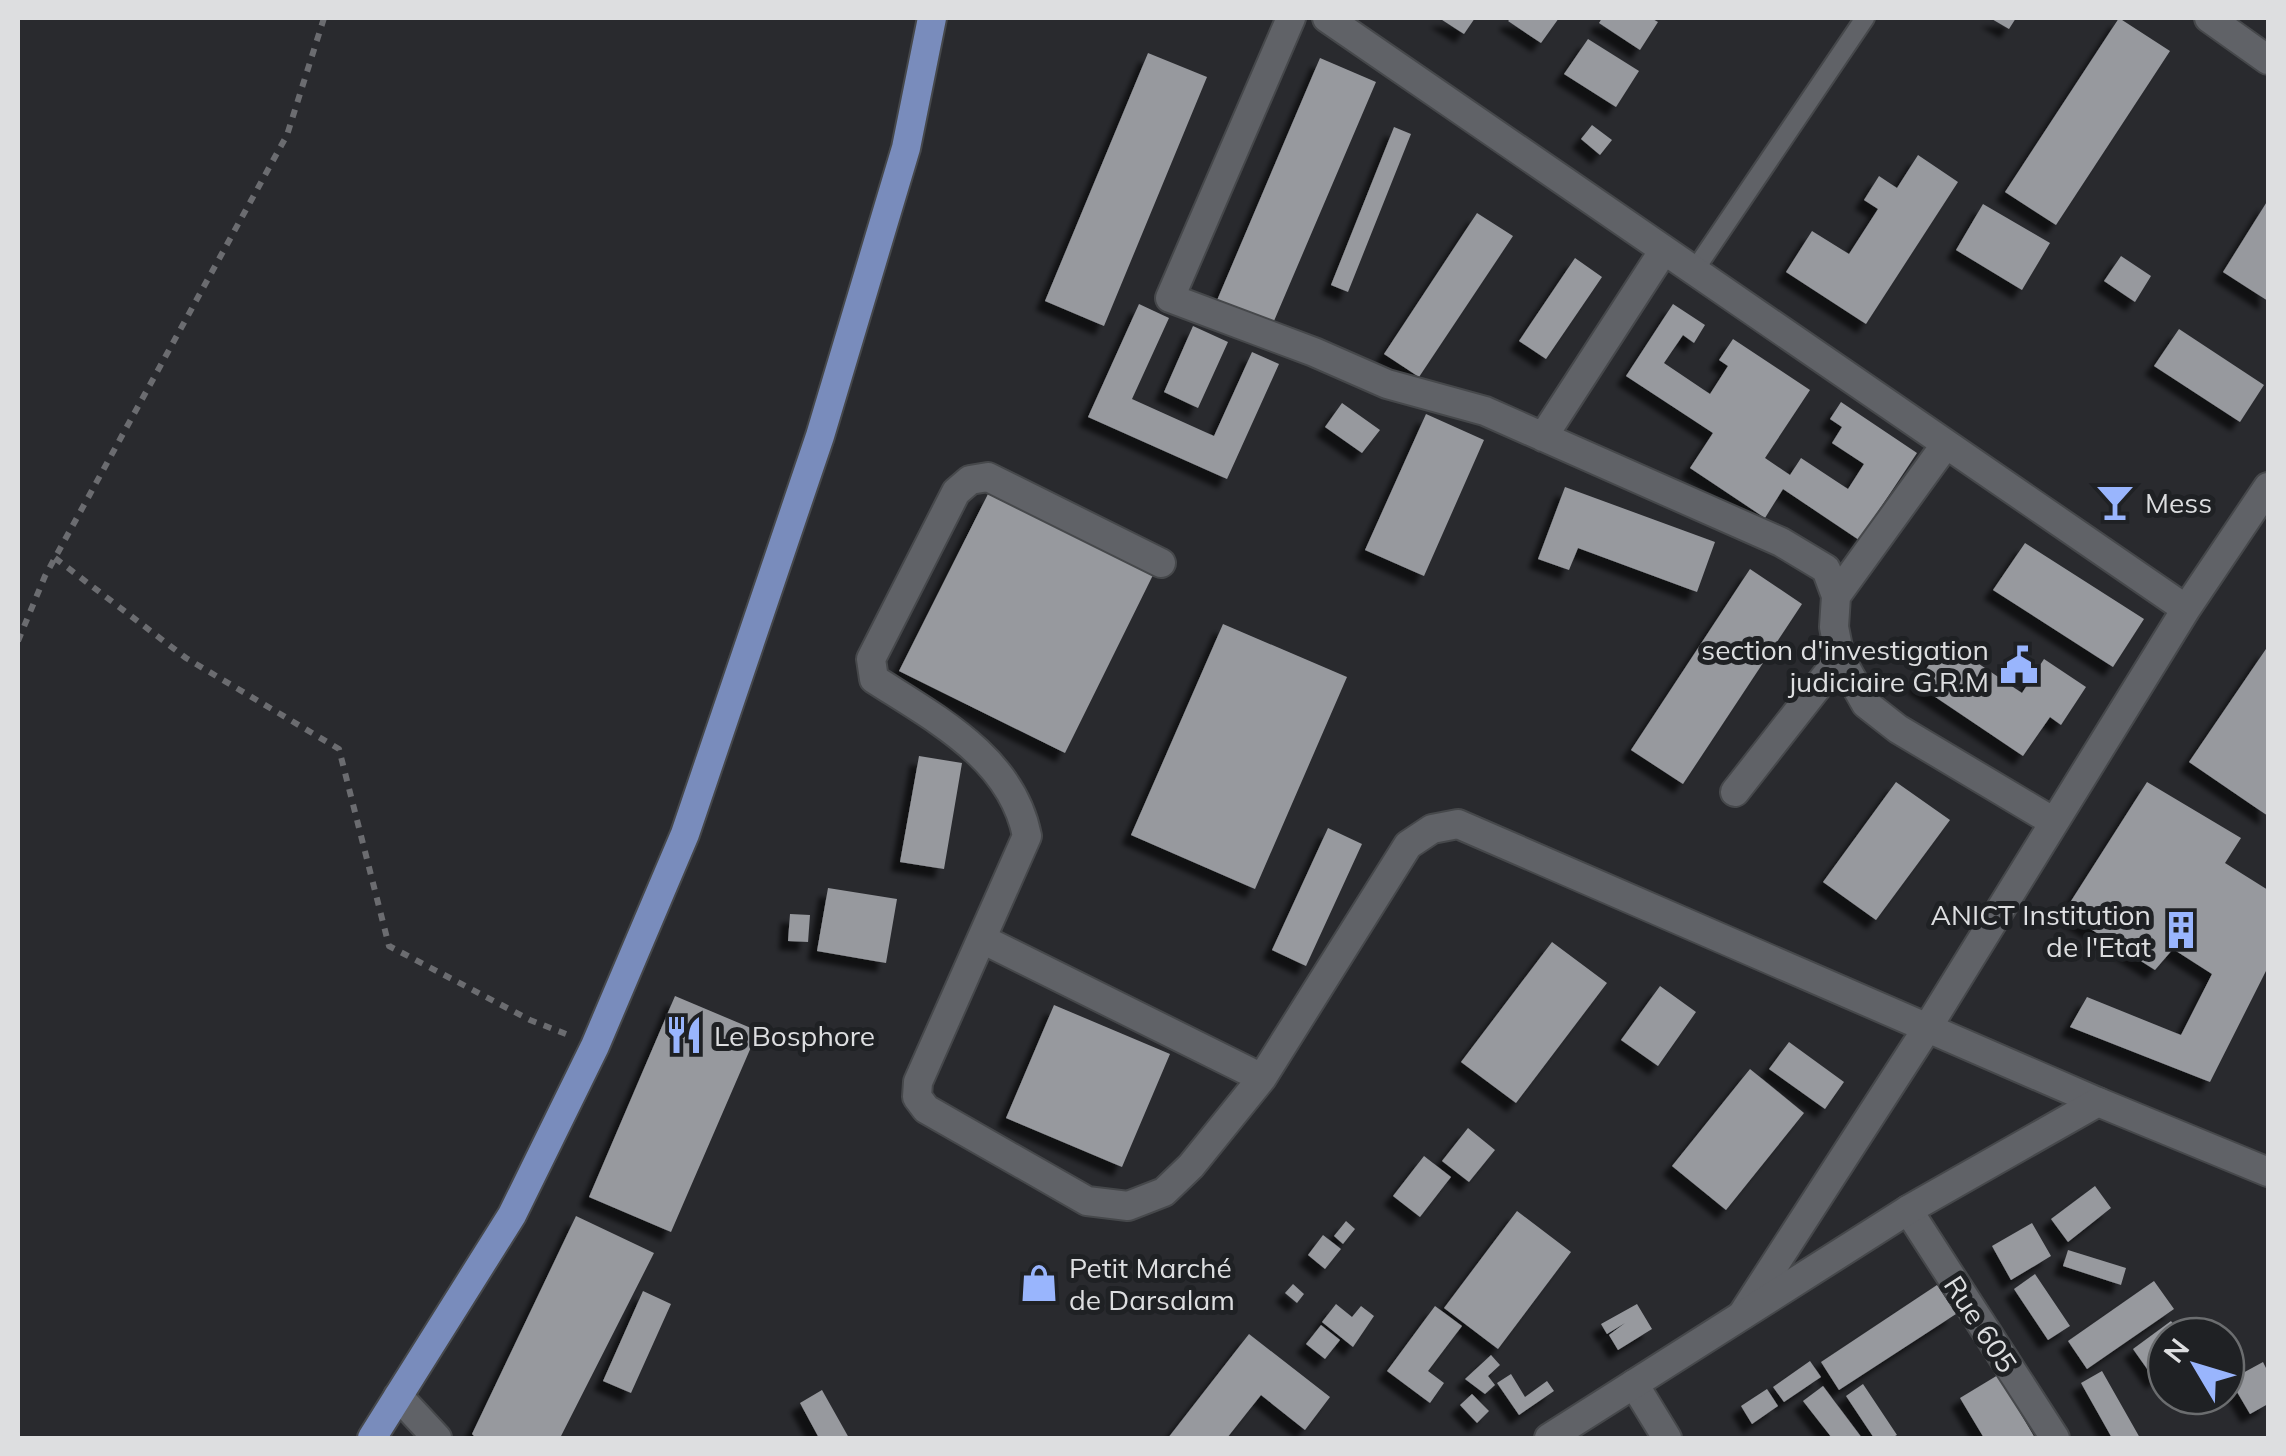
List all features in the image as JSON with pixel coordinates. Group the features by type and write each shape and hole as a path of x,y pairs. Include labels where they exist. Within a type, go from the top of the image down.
{"highway":[{"path":"372,1438 512,1215 595,1046 684,834 820,436 906,148 932,18"}],"street":[{"path":"1291,18 1170,298 1387,384 1485,411 1780,542 1826,569 1836,596 1834,626 1840,658 1866,704 1898,729 2054,822"},
{"path":"1327,18 2186,609"},
{"path":"2209,18 2268,60"},
{"path":"1543,437 1664,250"},
{"path":"1836,596 1946,444"},
{"path":"1161,563 988,477 970,480 956,492 871,659 874,679 962,735 1008,786 1022,811 1028,836 918,1082 917,1096 926,1109 1087,1201 1128,1206 1164,1192 1191,1166 1262,1078 1408,845 1432,829 1458,824 1926,1030 2268,1172"},
{"path":"1742,1315 1926,1030 2186,609 2268,486"},
{"path":"1734,792 1840,658"},
{"path":"982,938 1262,1078"},
{"path":"1549,1438 1908,1210 2098,1102"},
{"name":"Rue 605","path":"1908,1210 2055,1438"},
{"path":"1634,1384 1667,1438"},
{"path":"398,1396 437,1438"}],"lane":[{"path":"1694,271 1865,18"}],"path":[{"path":"18,642 56,558 286,135 324,18"},
{"path":"56,558 186,658 339,748 389,946 530,1020 595,1046"}],"building":[{"path":"1439,18 1475,18 1464,34"},
{"path":"1559,18 1541,43 1508,21"},
{"path":"1602,18 1651,18 1658,22 1640,50 1599,23"},
{"path":"1990,18 2016,18 2009,29"},
{"path":"2119,18 2170,51 2056,225 2005,192"},
{"path":"1588,39 1639,71 1616,107 1564,74"},
{"path":"1148,53 1207,77 1104,326 1045,301"},
{"path":"1320,58 1376,82 1271,328 1215,305"},
{"path":"1592,125 1612,140 1600,155 1581,139"},
{"path":"1394,127 1411,134 1348,292 1331,285"},
{"path":"1918,155 1958,182 1866,324 1786,272 1812,231 1849,254 1878,209 1864,200 1879,176 1897,188"},
{"path":"2268,200 2268,301 2223,272"},
{"path":"1983,204 2050,243 2022,290 1956,250"},
{"path":"1477,213 1513,236 1419,377 1384,354"},
{"path":"2121,256 2151,276 2135,302 2104,281"},
{"path":"1575,258 1602,277 1546,359 1519,341"},
{"path":"1139,304 1169,318 1132,399 1214,436 1252,352 1279,364 1227,479 1088,417"},
{"path":"1673,304 1705,325 1694,343 1683,335 1664,363 1710,394 1728,366 1719,360 1733,339 1810,390 1765,458 1790,475 1801,458 1848,489 1864,464 1832,443 1842,427 1830,419 1841,402 1917,453 1859,540 1783,489 1765,518 1690,468 1713,433 1626,376"},
{"path":"1193,326 1228,342 1198,408 1164,392"},
{"path":"2179,329 2264,385 2240,422 2154,366"},
{"path":"1342,403 1380,430 1362,453 1325,427"},
{"path":"1426,414 1484,440 1424,576 1365,550"},
{"path":"1565,487 1715,542 1697,592 1578,548 1569,570 1538,559"},
{"path":"988,494 1153,575 1065,753 899,671"},
{"path":"2025,543 2144,619 2113,667 1993,590"},
{"path":"1750,569 1802,604 1683,784 1631,750"},
{"path":"1223,624 1347,677 1255,889 1131,835"},
{"path":"1945,641 2022,693 2044,659 2086,687 2061,725 2050,717 2023,756 1916,684"},
{"path":"2268,646 2268,816 2189,762"},
{"path":"919,756 962,763 944,869 900,862"},
{"path":"1896,782 1950,820 1876,920 1823,882"},
{"name":"ANICT Institution de l'Etat","path":"2147,782 2241,838 2225,863 2268,890 2268,967 2210,1082 2070,1027 2087,997 2181,1035 2212,974 2173,949 2155,970 2064,912"},
{"path":"1328,828 1362,844 1306,966 1272,950"},
{"path":"828,888 897,899 886,963 817,951"},
{"path":"790,914 810,915 808,942 788,941"},
{"path":"1552,942 1607,983 1516,1103 1461,1062"},
{"path":"1660,986 1696,1012 1658,1066 1621,1040"},
{"path":"675,996 758,1031 671,1232 589,1197"},
{"path":"1054,1005 1170,1054 1122,1167 1006,1118"},
{"path":"1789,1042 1844,1082 1825,1109 1769,1069"},
{"path":"1750,1069 1804,1113 1726,1210 1672,1166"},
{"path":"1468,1128 1495,1150 1469,1182 1442,1161"},
{"path":"1424,1156 1451,1177 1420,1217 1393,1196"},
{"path":"2095,1186 2111,1208 2068,1242 2051,1219"},
{"path":"1517,1211 1571,1252 1498,1349 1444,1308"},
{"path":"576,1216 654,1253 560,1438 476,1438 472,1434"},
{"path":"1346,1221 1355,1229 1343,1244 1334,1236"},
{"path":"2032,1223 2051,1256 2011,1280 1992,1246"},
{"path":"1323,1235 1341,1249 1325,1269 1308,1255"},
{"path":"2068,1250 2126,1268 2121,1285 2063,1266"},
{"path":"2035,1274 2070,1326 2048,1340 2014,1289"},
{"path":"2154,1281 2174,1309 2164,1316 2146,1316 2146,1328 2087,1369 2068,1341"},
{"path":"1293,1284 1304,1294 1297,1303 1285,1293"},
{"path":"1937,1285 1956,1314 1839,1390 1821,1362"},
{"path":"643,1291 671,1304 631,1393 603,1381"},
{"path":"1336,1304 1352,1317 1361,1306 1374,1316 1353,1347 1322,1322"},
{"path":"1637,1304 1652,1329 1618,1350 1609,1335 1625,1323 1607,1334 1601,1324"},
{"path":"1435,1306 1462,1326 1428,1371 1444,1383 1430,1403 1387,1371"},
{"path":"1321,1325 1340,1340 1325,1359 1306,1344"},
{"path":"1249,1334 1330,1397 1305,1430 1261,1395 1227,1438 1168,1438"},
{"path":"2146,1339 2146,1367 2133,1349"},
{"path":"1491,1355 1500,1365 1488,1376 1495,1385 1485,1394 1465,1379"},
{"path":"1810,1361 1821,1377 1784,1402 1773,1387"},
{"path":"2263,1362 2268,1372 2268,1404 2250,1414 2246,1407 2246,1371"},
{"path":"2102,1371 2140,1438 2112,1438 2081,1383"},
{"path":"1511,1374 1525,1397 1547,1381 1554,1391 1519,1415 1497,1383"},
{"path":"1998,1375 2035,1438 1984,1438 1960,1398"},
{"path":"1863,1384 1897,1435 1874,1438 1846,1396"},
{"path":"1823,1386 1862,1438 1832,1438 1803,1401"},
{"path":"1767,1389 1778,1406 1752,1424 1741,1406"},
{"path":"822,1390 849,1438 819,1438 800,1403"},
{"path":"1472,1394 1489,1411 1477,1423 1460,1405"}],"place":[{"name":"Mess","path":"2115,502"},
{"name":"section d'investigation judiciaire G.R.M","path":"2019,665"},
{"name":"ANICT Institution de l'Etat","path":"2181,930"},
{"name":"Le Bosphore","path":"684,1035"},
{"name":"Petit Marché de Darsalam","path":"1039,1283"}]}
